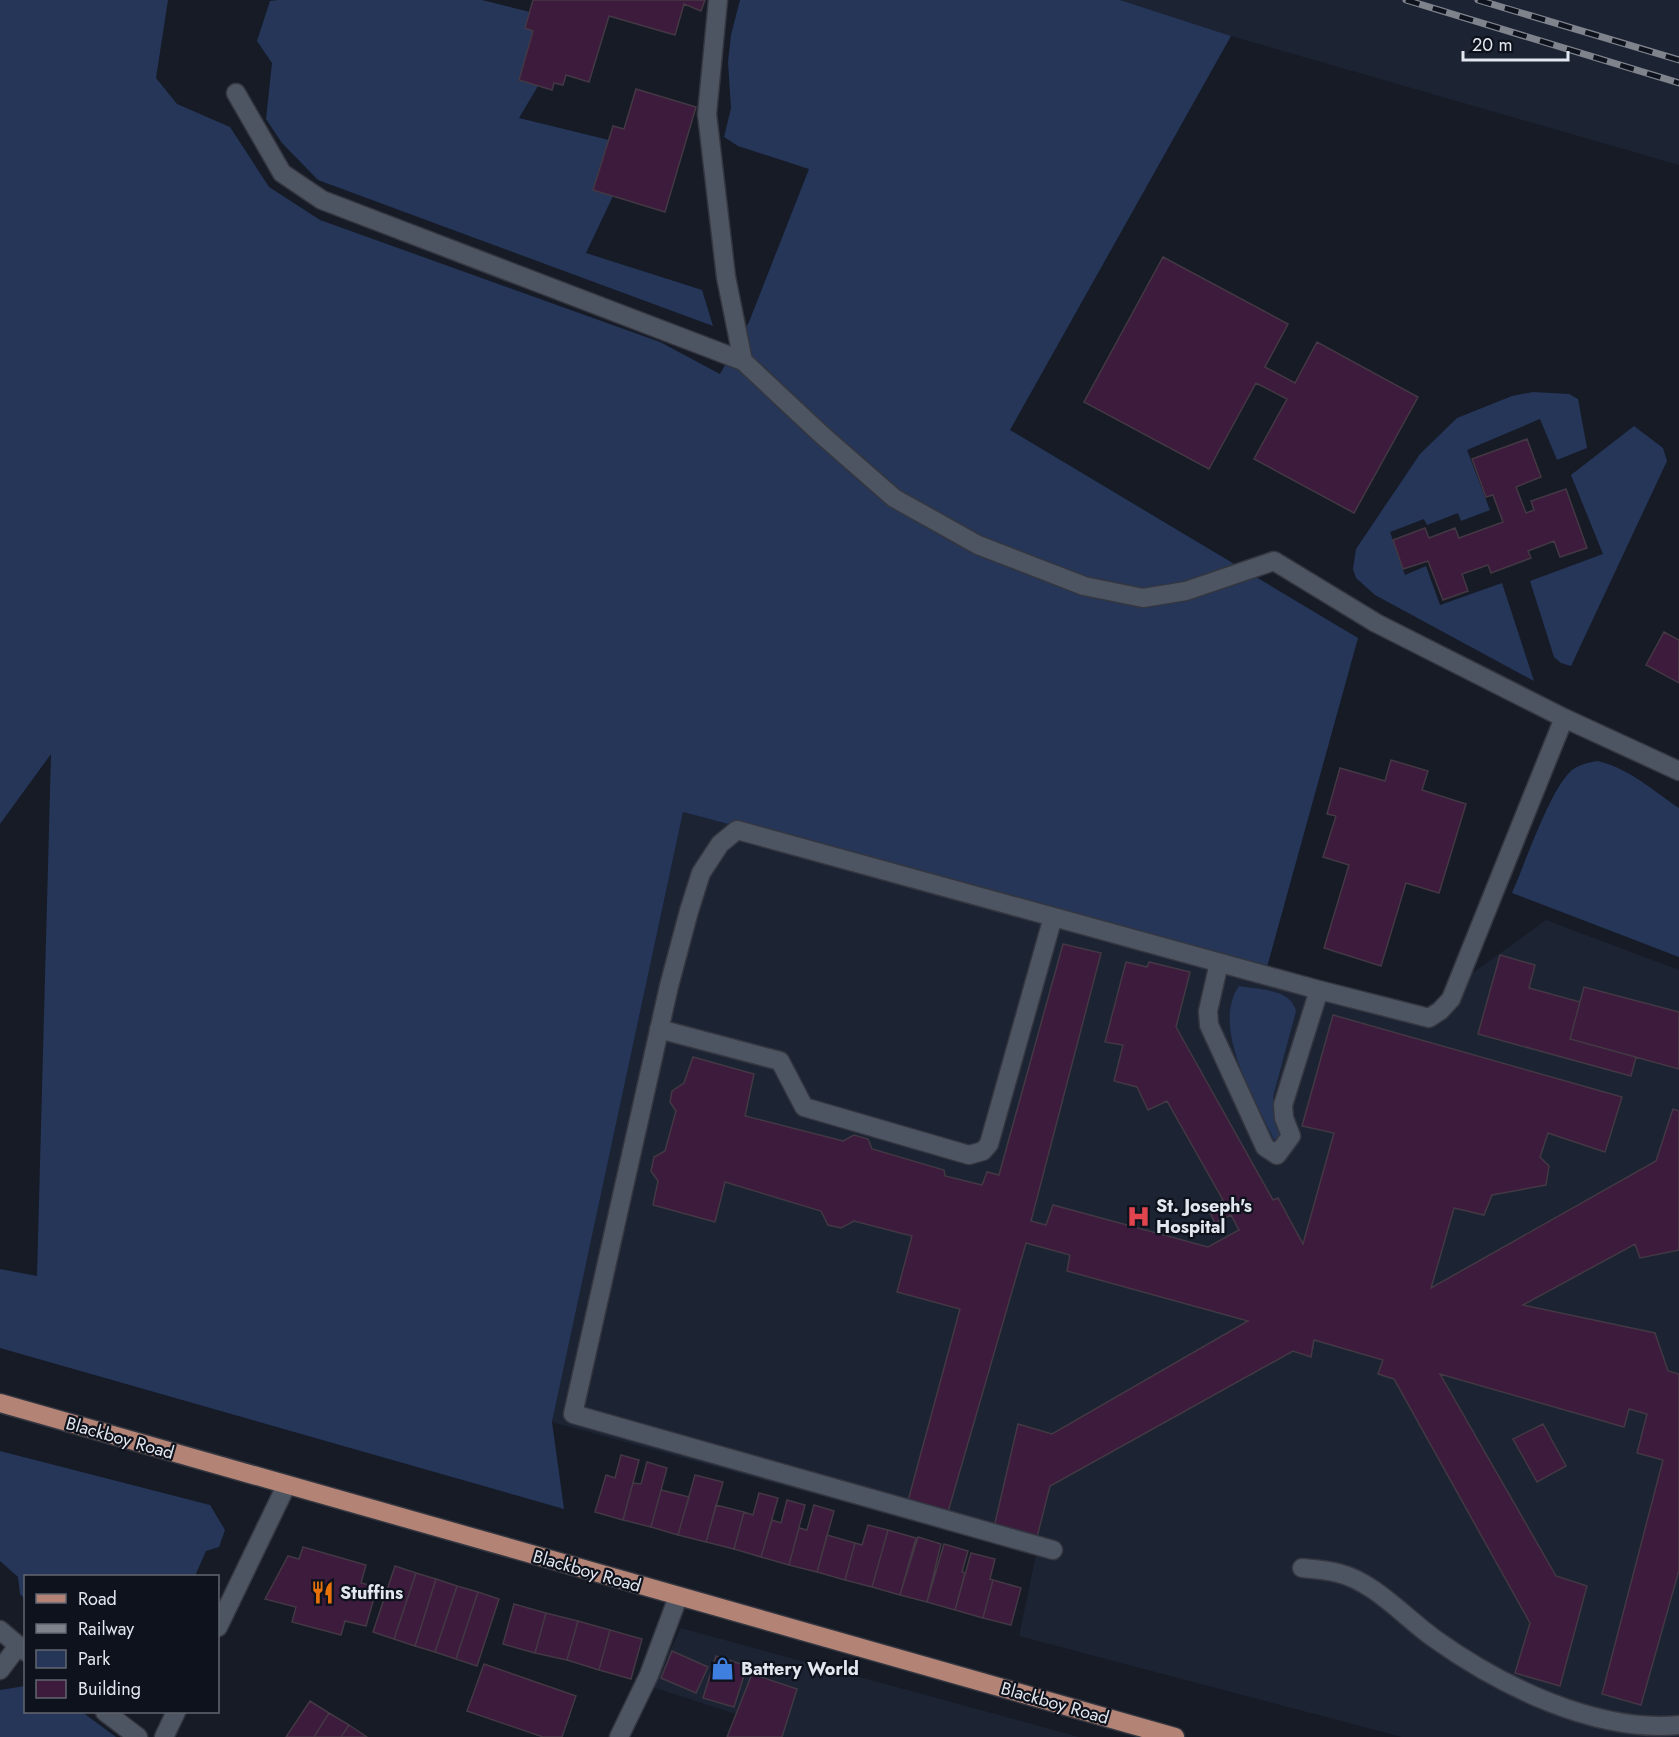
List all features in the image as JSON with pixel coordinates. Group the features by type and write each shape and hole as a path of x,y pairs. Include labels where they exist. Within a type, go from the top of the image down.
{"main road":[{"name":"Blackboy Road","path":"0,1403 1175,1737"}],"street":[{"path":"718,0 707,114 726,277 743,361"},
{"path":"236,93 282,173 322,200 743,361 894,498 978,545 1084,586 1143,598 1186,591 1274,561 1376,623 1564,718 1679,771"},
{"path":"1053,1550 573,1414 659,1029 701,873 720,844 737,830 1219,963 1429,1018 1440,1011 1451,999 1564,718"},
{"path":"659,1029 780,1061 804,1107 969,1155 983,1151 989,1144 1053,917"},
{"path":"1219,963 1208,1011 1209,1025 1265,1147 1277,1155 1291,1136 1284,1118 1283,1105 1319,990"},
{"path":"219,1625 286,1486"},
{"path":"1302,1568 1339,1573 1383,1596 1435,1639 1508,1684 1588,1716 1653,1727 1679,1725"},
{"path":"619,1737 649,1675 678,1597"},
{"path":"0,1630 22,1649 0,1670"},
{"path":"106,1713 138,1737"},
{"path":"164,1737 176,1713"}],"shaded area":[{"path":"1120,0 1679,0 1679,165 1231,36"},
{"name":"St. Joseph's Hospital","path":"683,812 1423,1009 1546,920 1679,970 1679,1737 1402,1737 1019,1636 1036,1555 552,1422"},
{"path":"681,1628 1079,1737 727,1737 736,1714 652,1687"}],"green space":[{"path":"0,0 168,0 156,78 177,104 230,127 269,187 320,220 660,342 720,374 749,322 809,169 738,146 724,137 731,108 728,62 731,35 740,0 1120,0 1231,36 1010,430 1358,638 1267,967 683,812 552,1422 564,1509 0,1348 0,1269 37,1276 51,754 0,824"},
{"path":"482,0 530,12 533,31 519,80 538,86 519,118 609,140 594,190 613,196 586,253 702,290 713,326 318,180 282,143 266,119 272,63 257,41 270,1"},
{"path":"1533,392 1569,394 1578,399 1587,448 1557,460 1540,419 1467,450 1490,510 1461,521 1458,513 1427,525 1424,519 1390,532 1405,575 1426,566 1440,605 1502,583 1534,681 1375,595 1356,578 1353,569 1356,549 1420,454 1457,418 1512,396"},
{"path":"1634,426 1663,448 1667,461 1571,666 1561,663 1554,657 1530,581 1603,554 1571,475"},
{"path":"1598,761 1631,775 1679,808 1679,957 1512,893 1555,793 1572,770"},
{"path":"1239,986 1281,994 1293,1003 1296,1011 1273,1097 1281,1135 1274,1140 1247,1085 1233,1043 1230,1022 1231,1003"},
{"path":"0,1451 210,1505 225,1530 219,1547 206,1551 195,1575 24,1575 24,1598 20,1594 18,1577 0,1561"},
{"path":"24,1686 24,1713 83,1713 116,1737 0,1737 0,1690"}],"building":[{"path":"533,0 705,0 701,11 684,4 675,35 609,16 589,82 566,75 563,85 554,83 552,90 519,80 533,31 525,28"},
{"path":"636,89 696,107 665,212 593,190 613,126 624,129"},
{"path":"1163,257 1288,324 1265,367 1295,383 1317,342 1418,397 1354,513 1254,459 1287,399 1256,383 1209,469 1084,402"},
{"path":"1527,439 1541,477 1516,487 1526,513 1534,510 1531,501 1566,489 1587,548 1560,557 1554,541 1528,551 1531,558 1491,573 1488,565 1462,574 1468,591 1443,600 1428,561 1403,569 1393,540 1425,528 1429,538 1455,528 1459,538 1503,522 1493,495 1486,497 1472,459"},
{"path":"1664,632 1679,640 1679,683 1646,665"},
{"path":"1391,760 1428,771 1422,790 1466,804 1439,893 1406,883 1381,966 1324,948 1349,865 1323,857 1336,816 1327,814 1340,768 1385,781"},
{"path":"1063,944 1101,953 1031,1221 1046,1225 1053,1205 1208,1247 1239,1230 1231,1215 1215,1223 1208,1208 1223,1200 1167,1101 1148,1110 1137,1087 1114,1081 1123,1045 1105,1042 1126,962 1147,967 1149,962 1190,972 1176,1027 1273,1200 1278,1198 1303,1244 1334,1133 1302,1126 1333,1015 1622,1097 1605,1152 1548,1133 1540,1157 1549,1166 1546,1185 1492,1195 1484,1215 1454,1208 1431,1288 1656,1161 1673,1109 1679,1111 1679,1250 1640,1258 1635,1244 1523,1305 1655,1333 1668,1371 1679,1374 1679,1570 1641,1705 1602,1694 1663,1460 1637,1453 1647,1414 1629,1409 1624,1427 1440,1374 1556,1576 1587,1586 1560,1686 1515,1673 1530,1623 1394,1379 1378,1374 1383,1360 1314,1340 1311,1357 1293,1351 1050,1486 1037,1537 994,1527 1018,1424 1052,1434 1248,1321 1067,1271 1070,1255 1026,1243 948,1512 908,1501 960,1309 897,1292 912,1236 854,1221 841,1228 828,1225 821,1211 725,1182 715,1222 653,1205 658,1181 651,1171 654,1157 665,1151 676,1111 670,1102 672,1091 684,1083 693,1057 754,1074 745,1116 843,1141 854,1135 868,1139 872,1149 944,1170 945,1176 982,1185 987,1172 999,1175"},
{"path":"1500,955 1535,965 1529,988 1580,1002 1570,1039 1636,1057 1631,1076 1478,1034"},
{"path":"1584,987 1679,1012 1679,1069 1570,1039"},
{"path":"1543,1424 1566,1466 1537,1482 1513,1439"},
{"path":"621,1455 639,1460 623,1520 595,1512 606,1475 615,1478"},
{"path":"647,1462 667,1468 651,1527 623,1520 633,1483 641,1484"},
{"path":"695,1475 723,1482 706,1542 678,1535"},
{"path":"661,1490 689,1497 678,1535 651,1527"},
{"path":"759,1493 778,1498 761,1557 734,1549 744,1512 753,1515"},
{"path":"787,1500 805,1505 789,1565 761,1557 772,1520 781,1523"},
{"path":"716,1505 744,1512 734,1549 706,1542"},
{"path":"814,1505 834,1511 817,1572 789,1565 799,1528 807,1530"},
{"path":"868,1525 888,1530 872,1587 845,1580 855,1543 862,1545"},
{"path":"888,1530 916,1538 900,1595 872,1587"},
{"path":"827,1535 855,1543 845,1580 817,1572"},
{"path":"918,1537 941,1544 927,1602 900,1595"},
{"path":"944,1544 968,1551 962,1572 965,1573 955,1610 927,1602"},
{"name":"Stuffins","path":"303,1547 366,1565 361,1583 377,1587 366,1626 345,1621 341,1635 292,1622 296,1607 265,1599 288,1556 299,1559"},
{"path":"971,1553 995,1559 990,1579 993,1580 983,1618 955,1610"},
{"path":"395,1566 416,1573 394,1639 373,1632"},
{"path":"416,1573 436,1579 415,1646 394,1639"},
{"path":"436,1579 457,1586 435,1652 415,1646"},
{"path":"993,1580 1021,1588 1011,1625 983,1618"},
{"path":"457,1586 478,1592 456,1659 435,1652"},
{"path":"478,1592 499,1599 477,1666 456,1659"},
{"path":"514,1604 546,1613 535,1653 503,1644"},
{"path":"546,1613 578,1621 567,1660 535,1653"},
{"path":"578,1621 610,1630 599,1670 567,1660"},
{"path":"610,1630 642,1639 631,1679 599,1670"},
{"path":"672,1651 708,1667 696,1693 661,1678"},
{"path":"716,1656 747,1666 734,1707 703,1698"},
{"path":"484,1664 576,1696 562,1737 543,1737 467,1711"},
{"path":"752,1674 797,1689 782,1737 727,1737"},
{"path":"310,1701 329,1713 314,1737 286,1737"},
{"path":"329,1713 349,1725 341,1737 314,1737"},
{"path":"349,1725 367,1737 341,1737"}],"railway":[{"path":"1406,0 1679,83"},
{"path":"1478,0 1679,60"}],"place":[{"name":"St. Joseph's Hospital","path":"1138,1216"},
{"name":"Stuffins","path":"322,1593"},
{"name":"Battery World","path":"723,1669"}]}
